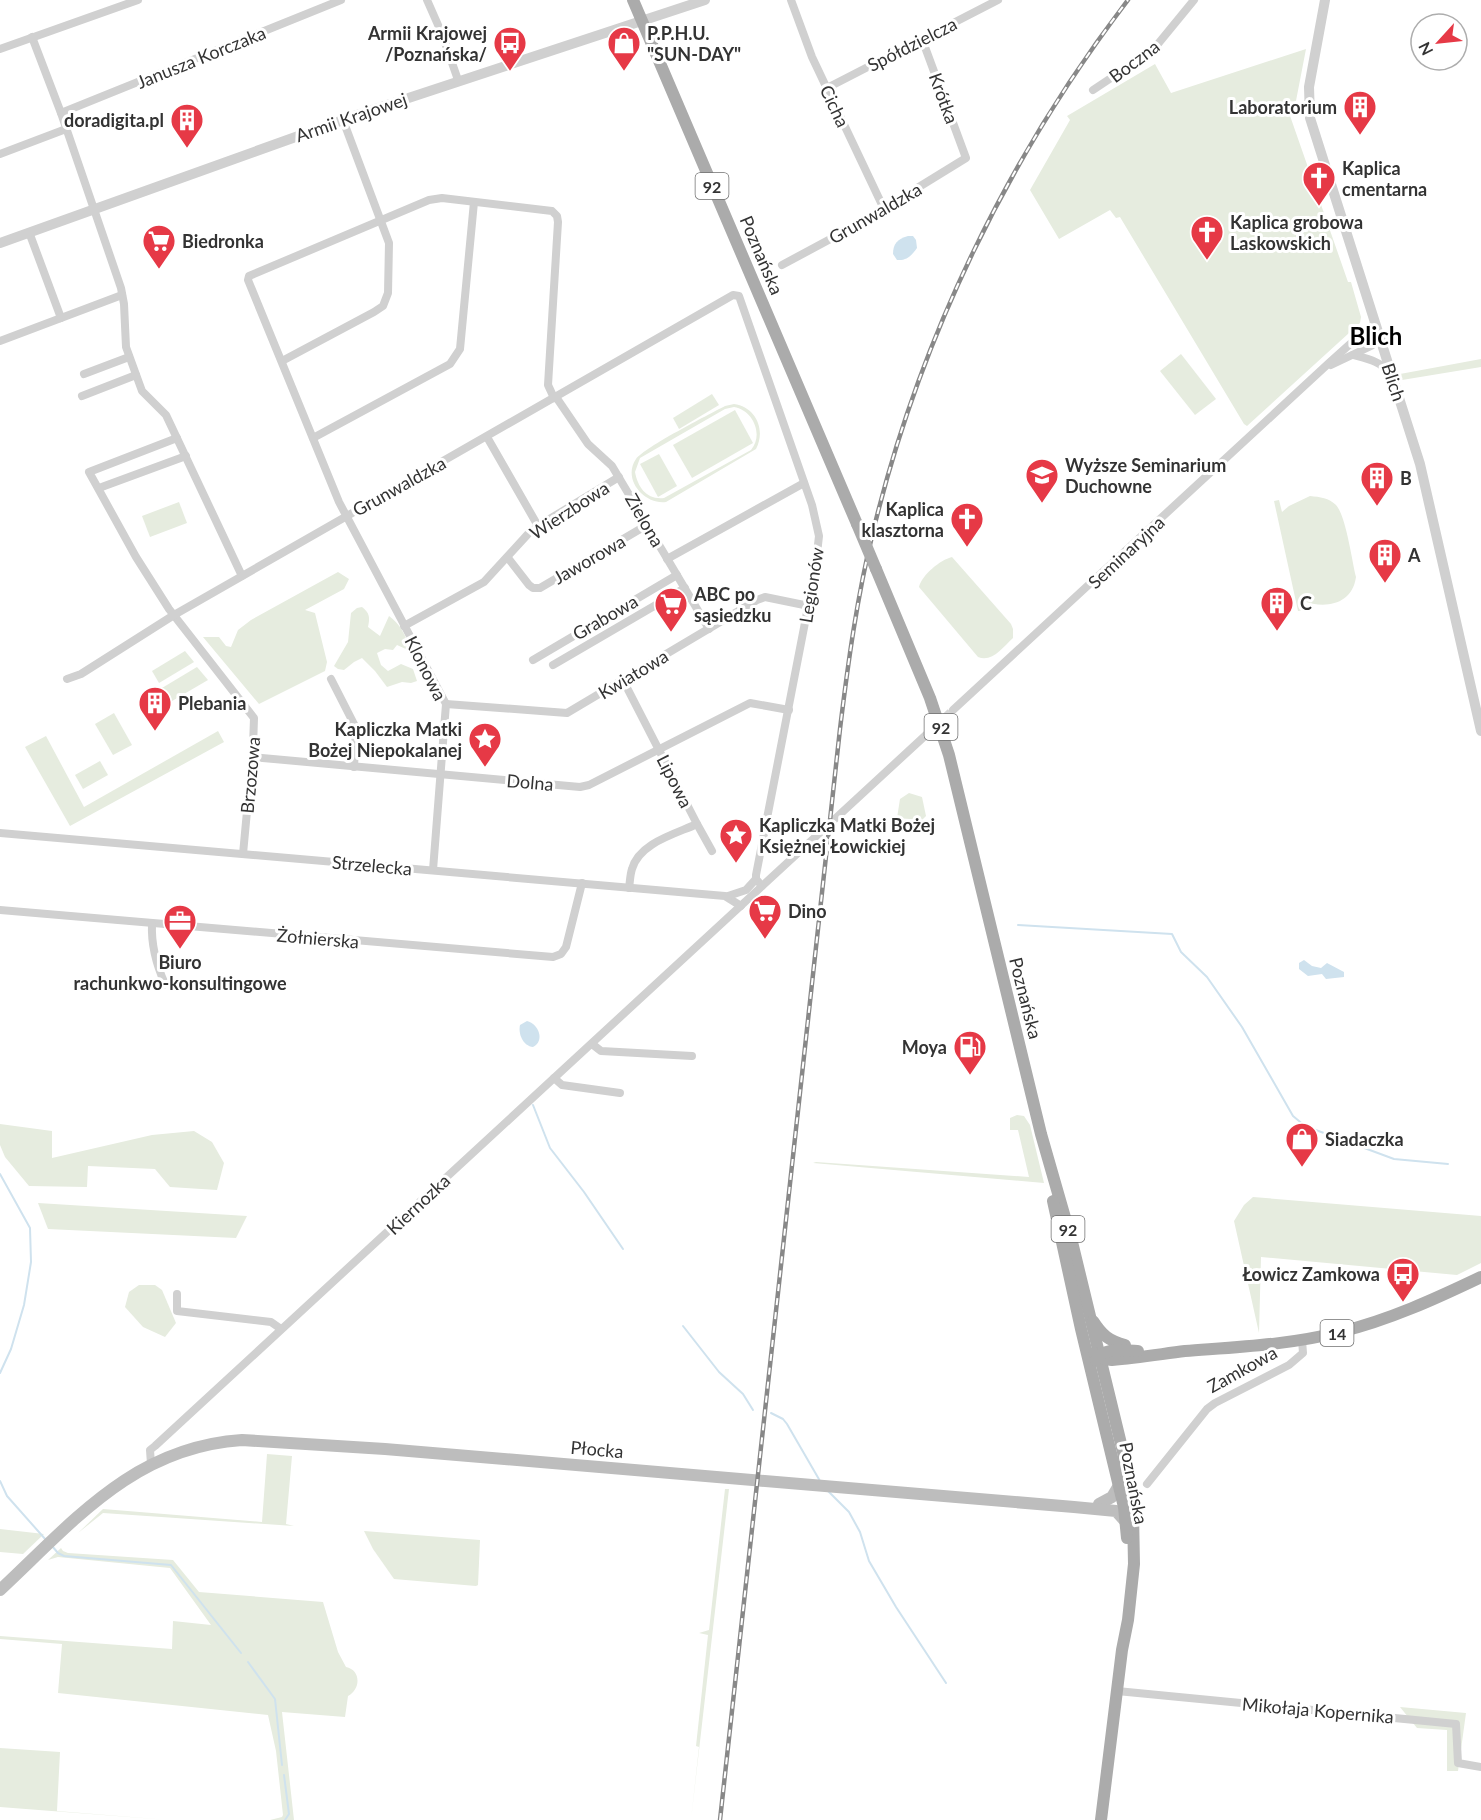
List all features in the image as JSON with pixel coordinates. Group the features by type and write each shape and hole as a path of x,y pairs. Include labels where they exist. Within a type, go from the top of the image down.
{"main road":[{"name":"Poznańska","path":"633,0 876,568 940,725 1044,1147 1067,1224 1123,1452 1127,1563 1122,1650"},
{"name":"Poznańska","path":"1044,1147 1043,1152 1080,1327 1118,1487 1124,1509 1134,1530 1134,1564 1128,1620 1122,1650 1101,1820"},
{"name":"Zamkowa","path":"1099,1356 1112,1360 1146,1354 1255,1347 1302,1340 1387,1318 1481,1278"},
{"name":"Zamkowa","path":"1089,1313 1101,1333 1112,1342 1146,1354"},
{"name":"Poznańska","path":"1080,1327 1091,1349 1099,1356"},
{"name":"Zamkowa","path":"1111,1405 1110,1382 1114,1370 1124,1362 1146,1354"},
{"path":"1092,1372 1099,1356"},
{"name":"Płocka","path":"0,1590 118,1483 151,1464 186,1450 219,1442 242,1440 279,1441 1124,1509"},
{"path":"1098,1504 1112,1497 1118,1487"},
{"name":"Płocka","path":"1081,1507 1114,1503 1124,1509"}],"street":[{"path":"0,49 138,0"},
{"name":"Janusza Korczaka","path":"61,113 341,0"},
{"path":"427,0 458,80"},
{"name":"Armii Krajowej","path":"0,243 458,80 705,0"},
{"name":"Cicha","path":"791,0 812,57 884,209"},
{"name":"Spółdzielcza","path":"826,88 998,0"},
{"name":"Boczna","path":"1093,90 1153,50 1194,0"},
{"name":"Blich","path":"1325,0 1309,87 1309,111 1428,490 1481,731"},
{"path":"32,37 61,113 122,295 126,346 142,391 166,415 242,576"},
{"name":"Krótka","path":"922,39 966,158"},
{"path":"282,361 383,306 388,293 389,243 343,120"},
{"path":"0,154 66,129"},
{"name":"Grunwaldzka","path":"782,265 884,209 966,158"},
{"path":"381,220 429,200 442,198 552,211 557,216 548,385 555,397"},
{"path":"313,438 450,364 457,355 463,325 474,202"},
{"name":"Klonowa","path":"381,220 249,276 248,280 346,516 446,705 433,870"},
{"path":"29,232 61,318"},
{"path":"0,341 122,295"},
{"name":"Grunwaldzka","path":"67,680 81,674 174,615 732,295"},
{"name":"Legionów","path":"732,295 739,296 741,300 812,505 819,536 815,571 759,882"},
{"name":"Seminaryjna","path":"953,710 1369,327 1376,325"},
{"name":"Seminaryjna","path":"1325,368 1380,339"},
{"path":"1353,355 1374,360 1384,366 1392,376"},
{"path":"84,374 129,357"},
{"path":"82,396 136,375"},
{"name":"Zielona","path":"555,397 588,444 603,455 620,477 709,629"},
{"path":"487,437 538,526"},
{"name":"Brzozowa","path":"177,438 89,472 136,557 174,615 254,718 243,854"},
{"path":"99,488 186,456"},
{"name":"Wierzbowa","path":"404,626 484,582 538,526 620,477"},
{"name":"Zielona","path":"668,559 804,483"},
{"name":"Jaworowa","path":"508,558 529,585 533,588 540,588 647,525"},
{"name":"Grabowa","path":"532,660 677,575"},
{"path":"554,665 685,588"},
{"name":"Kwiatowa","path":"446,705 567,713 765,597 808,606"},
{"path":"331,679 356,728 354,767"},
{"name":"Lipowa","path":"623,680 697,824 646,848 637,857 631,870 629,888"},
{"name":"Dolna","path":"252,757 580,787 589,785 750,703 789,710"},
{"path":"729,896 759,882 927,734"},
{"path":"697,824 712,851"},
{"name":"Strzelecka","path":"0,833 729,896"},
{"name":"Kiernozka","path":"151,1464 150,1450 741,906 759,882"},
{"name":"Żołnierska","path":"0,910 553,957 561,954 566,947 582,883"},
{"path":"729,896 741,906"},
{"path":"152,924 152,944 157,966 165,984"},
{"path":"592,1044 601,1051 692,1056"},
{"path":"554,1078 562,1085 620,1093"},
{"path":"177,1294 177,1311 271,1322 281,1329"},
{"name":"Zamkowa","path":"1147,1484 1207,1409 1289,1365 1303,1353 1302,1340"},
{"name":"Mikołaja Kopernika","path":"1117,1691 1456,1724 1458,1763 1481,1767"}],"shaded area":[{"path":"1306,49 1295,106 1288,110 1348,282 1351,282 1361,317 1360,323 1247,426 1120,217 1116,218 1110,210 1059,239 1030,190 1070,120 1067,116 1155,64 1171,93"},
{"path":"1181,354 1216,399 1195,415 1160,371"},
{"path":"1481,359 1481,367 1402,380 1400,374"},
{"path":"712,394 719,405 679,429 673,418"},
{"path":"734,404 742,406 757,420 760,434 756,449 666,502 658,502 643,495 632,475 632,467 636,459 664,439 725,406","holes":["734,407 741,409 751,418 756,431 755,444 751,450 664,498 653,497 644,492 635,472 640,458 725,409"]},
{"path":"735,410 753,443 692,478 673,445"},
{"path":"659,454 677,486 658,497 640,464"},
{"path":"1310,496 1330,501 1340,511 1346,528 1356,577 1349,594 1343,599 1320,605 1303,601 1305,610 1298,611 1274,501 1279,500 1282,512"},
{"path":"179,502 187,523 150,537 142,516"},
{"path":"952,557 1013,629 1013,638 988,658 978,657 919,587 932,569"},
{"path":"338,572 349,579 344,589 305,610 315,613 327,662 325,671 259,704 203,637 219,637 226,646 231,647 238,630 251,620"},
{"path":"362,607 369,616 368,627 380,636 389,616 400,627 407,641 408,650 397,645 393,650 385,649 377,653 381,665 388,671 401,664 413,669 417,681 402,682 387,687 362,658 344,670 334,666 348,642 351,613"},
{"path":"185,651 194,662 159,683 152,671"},
{"path":"197,667 208,680 172,701 168,700 162,688"},
{"path":"114,713 132,745 113,755 95,724"},
{"path":"218,731 224,742 70,826 25,747 46,736 84,807"},
{"path":"100,761 108,775 83,789 75,775"},
{"path":"909,793 922,797 926,816 922,820 897,818 900,799"},
{"path":"1017,1115 1024,1116 1030,1125 1044,1183 813,1163 1029,1177 1018,1130 1010,1130 1010,1118"},
{"path":"0,1124 52,1131 52,1158 152,1135 194,1131 212,1142 224,1163 217,1190 170,1187 155,1169 88,1166 87,1187 29,1186 5,1157 0,1145"},
{"path":"1253,1197 1481,1216 1481,1263 1457,1275 1261,1257 1259,1333 1234,1221 1244,1205"},
{"path":"38,1203 247,1216 236,1238 48,1229"},
{"path":"139,1285 155,1285 162,1290 176,1323 165,1337 143,1327 125,1307 129,1292"},
{"path":"267,1454 292,1456 286,1524 294,1526 103,1513 78,1533 103,1509 262,1522"},
{"path":"725,1489 729,1489 691,1820 708,1635 699,1633 709,1630"},
{"path":"0,1529 44,1534 23,1554 0,1552"},
{"path":"364,1531 480,1540 478,1585 394,1579 373,1549"},
{"path":"61,1548 68,1553 173,1560 199,1592 323,1602 338,1652 346,1667 354,1672 358,1680 355,1689 348,1696 345,1717 282,1712 294,1820 270,1820 283,1815 276,1751 268,1715 58,1693 62,1644 0,1639 0,1636 172,1649 173,1621 211,1625 170,1568 58,1557 48,1560"},
{"path":"1400,1707 1466,1713 1458,1771 1447,1771 1447,1730 1417,1728"},
{"path":"0,1748 60,1752 57,1811 168,1820 0,1807"}],"water":[{"path":"913,236 916,240 917,248 906,258 897,260 893,254 894,247 898,240"},
{"path":"1304,960 1312,966 1321,968 1327,963 1344,972 1344,977 1326,979 1322,974 1308,976 1299,969 1299,963"},
{"path":"527,1021 535,1025 540,1037 533,1047 526,1044 521,1036 520,1025"}],"waterway":[{"path":"1018,925 1172,934 1181,952 1207,977 1242,1027 1293,1116 1305,1126 1394,1159 1448,1164"},
{"path":"533,1105 550,1148 623,1249"},
{"path":"0,1174 30,1228 31,1262 24,1305 11,1349 0,1373"},
{"path":"683,1326 719,1372 743,1394 753,1410"},
{"path":"771,1413 783,1419 787,1424 820,1481"},
{"path":"0,1481 7,1496 46,1540"},
{"path":"827,1490 849,1512 860,1532 869,1561 946,1683"},
{"path":"52,1546 64,1556 171,1565 241,1653"},
{"path":"248,1662 275,1699 282,1765"},
{"path":"284,1775 289,1814 285,1820"}],"tunnel":[{"path":"927,734 953,710"}],"railway":[{"path":"720,1820 840,729 867,556 892,460 915,390 942,321 973,253 1044,122 1084,60 1128,0"}],"place":[{"name":"Armii Krajowej /Poznańska/","path":"510,72"},
{"name":"P.P.H.U. \"SUN-DAY\"","path":"624,72"},
{"name":"Laboratorium","path":"1360,136"},
{"name":"doradigita.pl","path":"187,149"},
{"name":"Kaplica cmentarna","path":"1319,207"},
{"name":"Kaplica grobowa Laskowskich","path":"1207,261"},
{"name":"Biedronka","path":"159,270"},
{"name":"Wyższe Seminarium Duchowne","path":"1042,504"},
{"name":"B","path":"1377,507"},
{"name":"Kaplica klasztorna","path":"967,548"},
{"name":"A","path":"1385,584"},
{"name":"C","path":"1277,632"},
{"name":"ABC po sąsiedzku","path":"671,633"},
{"name":"Plebania","path":"155,732"},
{"name":"Kapliczka Matki Bożej Niepokalanej","path":"485,768"},
{"name":"Kapliczka Matki Bożej Księżnej Łowickiej","path":"736,864"},
{"name":"Dino","path":"765,940"},
{"name":"Biuro rachunkwo-konsultingowe","path":"180,950"},
{"name":"Moya","path":"970,1076"},
{"name":"Siadaczka","path":"1302,1168"},
{"name":"Łowicz Zamkowa","path":"1403,1303"}],"district":[{"name":"Blich","path":"1376,335"}]}
